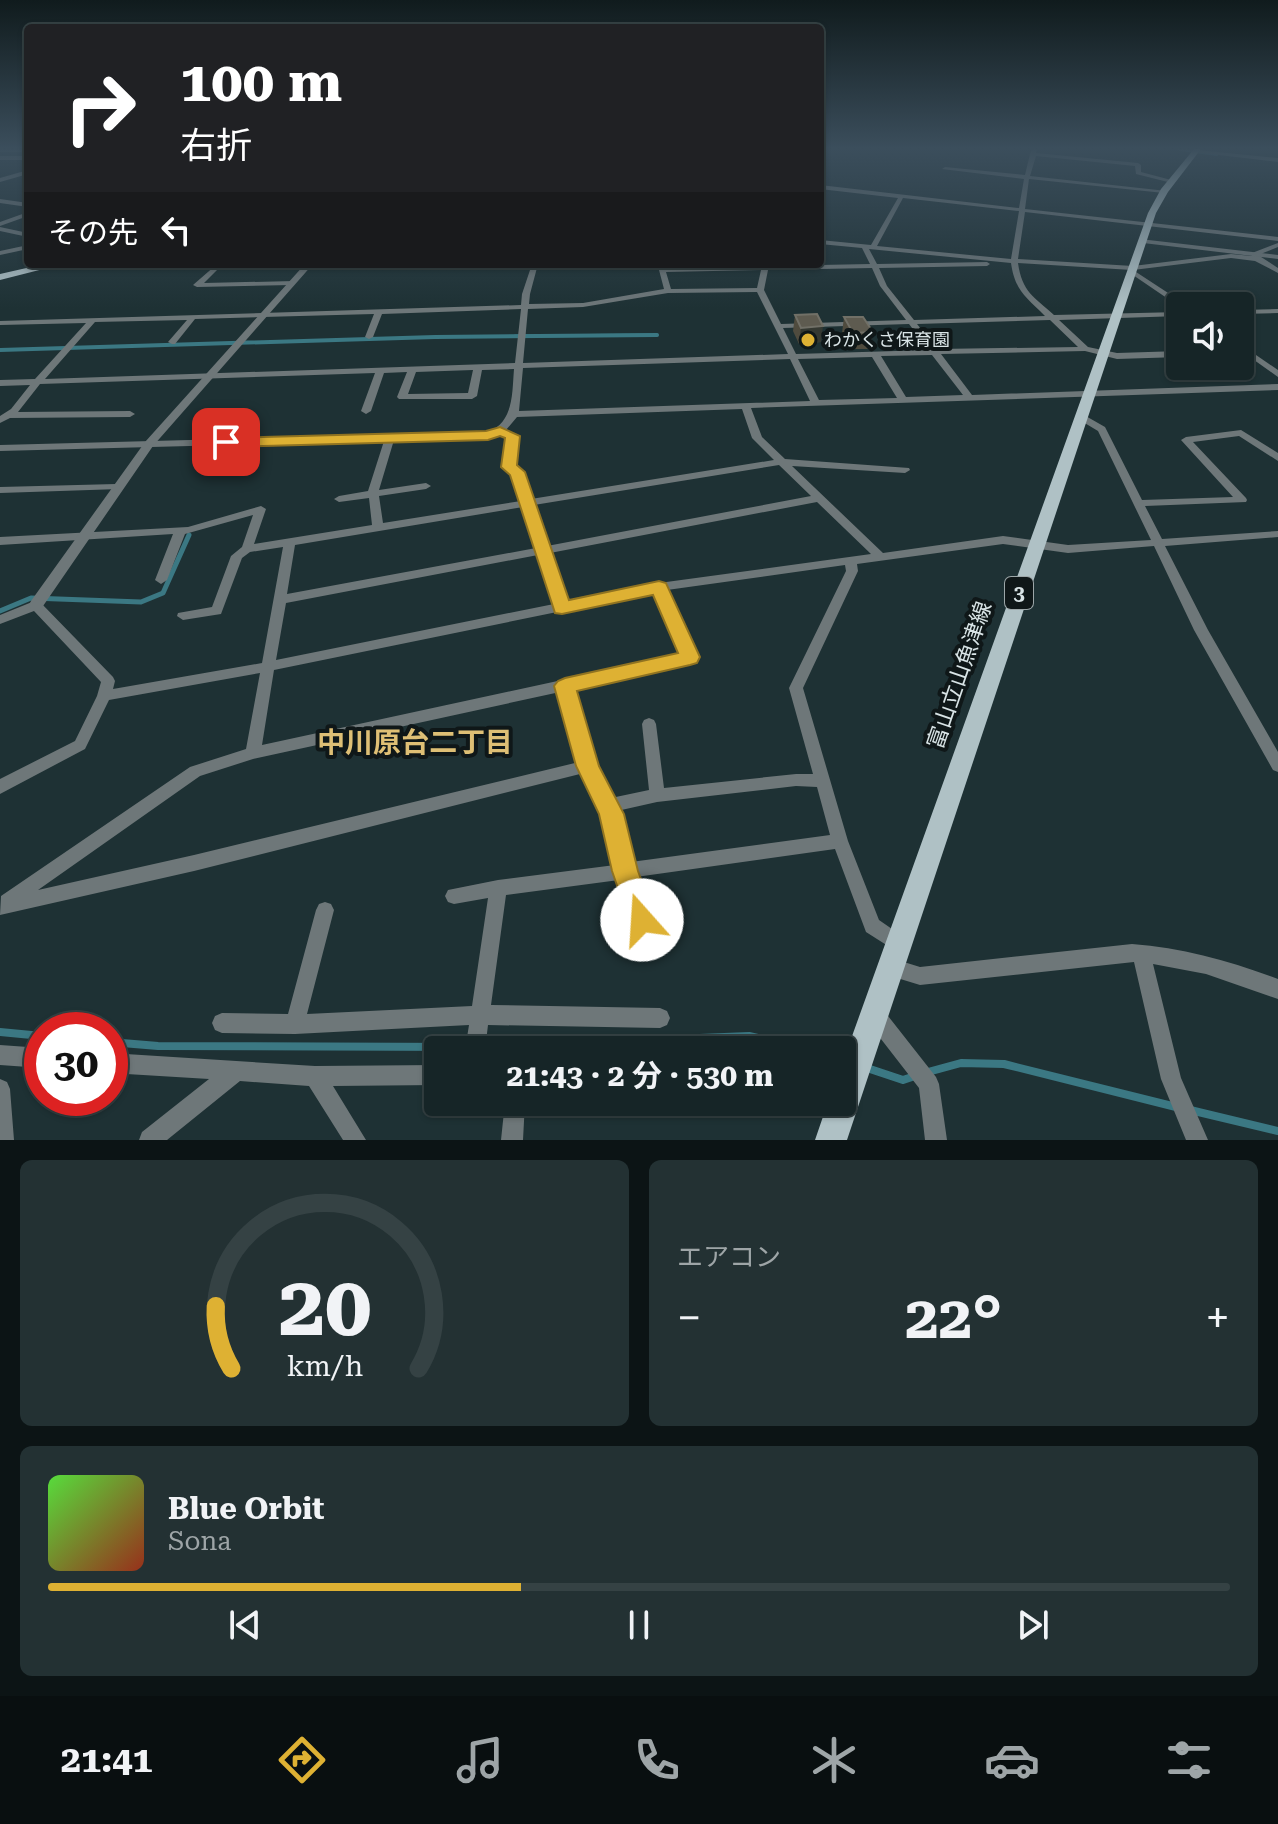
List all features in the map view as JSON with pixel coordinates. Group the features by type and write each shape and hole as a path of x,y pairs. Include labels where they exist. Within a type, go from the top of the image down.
{"main road":[{"name":"富山立山魚津線","path":"856,1061 1081,417 1088,394 1094,350 1116,316 1160,202"},
{"path":"0,277 40,268"},
{"name":"富山立山魚津線","path":"831,1140 838,1116"}],"street":[{"path":"874,246 898,202"},
{"path":"949,202 1021,210 1146,233 1255,256 1278,271"},
{"path":"1022,202 1014,261 1017,281 1053,317 1094,350"},
{"path":"0,227 24,216"},
{"path":"0,227 24,234"},
{"path":"1146,233 1278,242"},
{"path":"824,242 1132,270 1218,257 1278,257"},
{"path":"1255,256 1278,242"},
{"path":"864,245 884,286 970,398"},
{"path":"0,253 24,248"},
{"path":"824,266 959,266 1014,261"},
{"path":"215,268 197,285 291,283"},
{"path":"0,620 36,605 149,444 305,268"},
{"path":"0,448 488,435 500,431 514,414 524,307 534,268"},
{"path":"668,291 662,270 692,268"},
{"path":"765,268 760,290 816,403"},
{"path":"1132,270 1166,294"},
{"path":"0,323 583,305 668,291 760,290"},
{"path":"369,337 379,311"},
{"path":"1254,312 1278,311"},
{"path":"778,326 1166,314"},
{"path":"172,342 194,316"},
{"path":"0,420 10,415 94,319"},
{"path":"0,383 935,352 1094,350 1117,356 1166,354"},
{"path":"875,354 903,400"},
{"path":"1254,358 1278,374"},
{"path":"412,370 402,397 472,396 478,368"},
{"path":"366,411 380,371"},
{"path":"514,414 1278,387"},
{"path":"746,406 757,438 881,557"},
{"path":"10,415 130,414"},
{"path":"1081,417 1102,429 1201,630 1278,766"},
{"path":"500,431 512,436 509,467 517,472 562,608"},
{"path":"1138,503 1242,500 1186,440 1241,433 1278,458"},
{"path":"378,527 373,494 390,436"},
{"path":"183,616 217,611 237,556 247,549 779,462 905,470"},
{"path":"339,499 426,486"},
{"path":"0,490 116,487"},
{"path":"279,600 819,498"},
{"path":"0,541 180,531 261,509 247,549"},
{"path":"161,580 180,531"},
{"path":"104,696 266,667 659,587 1003,540 1068,549 1278,534"},
{"path":"253,753 290,542"},
{"path":"850,561 852,571 796,688 840,841 872,926 899,944"},
{"path":"1,907 195,771 253,753 690,657 659,587"},
{"path":"0,787 80,745 108,681 36,605"},
{"path":"565,686 588,766 607,806 650,945"},
{"path":"649,724 657,795"},
{"path":"1,907 588,766"},
{"path":"607,806 657,795 783,781 823,781"},
{"path":"454,896 840,841"},
{"path":"476,1036 498,888"},
{"path":"295,1024 325,910"},
{"path":"1141,954 1174,1088 1195,1134"},
{"path":"891,967 920,976 1141,954 1165,955 1225,967 1278,989"},
{"path":"874,1014 929,1084 936,1140"},
{"path":"222,1023 660,1018"},
{"path":"0,1055 24,1057"},
{"path":"128,1064 315,1076 424,1075"},
{"path":"150,1140 235,1072"},
{"path":"315,1076 355,1140"},
{"path":"0,1089 3,1140"},
{"path":"512,1140 514,1116"}],"building":[{"path":"817,314 823,326 801,328 795,315"},
{"path":"844,317 863,317 873,332 853,333"}],"waterway":[{"path":"0,350 435,337 657,335 515,336"},
{"path":"0,611 31,598 141,602 163,593 189,535"},
{"path":"0,1032 24,1034"},
{"path":"128,1044 424,1047"},
{"path":"928,1072 961,1063 1004,1064 1176,1107"},
{"path":"867,1068 903,1080 915,1076"},
{"path":"1190,1110 1278,1131"}],"place":[{"name":"わかくさ保育園","path":"808,340"}],"district":[{"name":"中川原台二丁目","path":"415,742"}],"route":[{"path":"226,442 488,435 500,431 512,436 509,467 517,472 562,608 659,587 690,657 565,686 588,766 611,814 625,871 642,920"}]}
